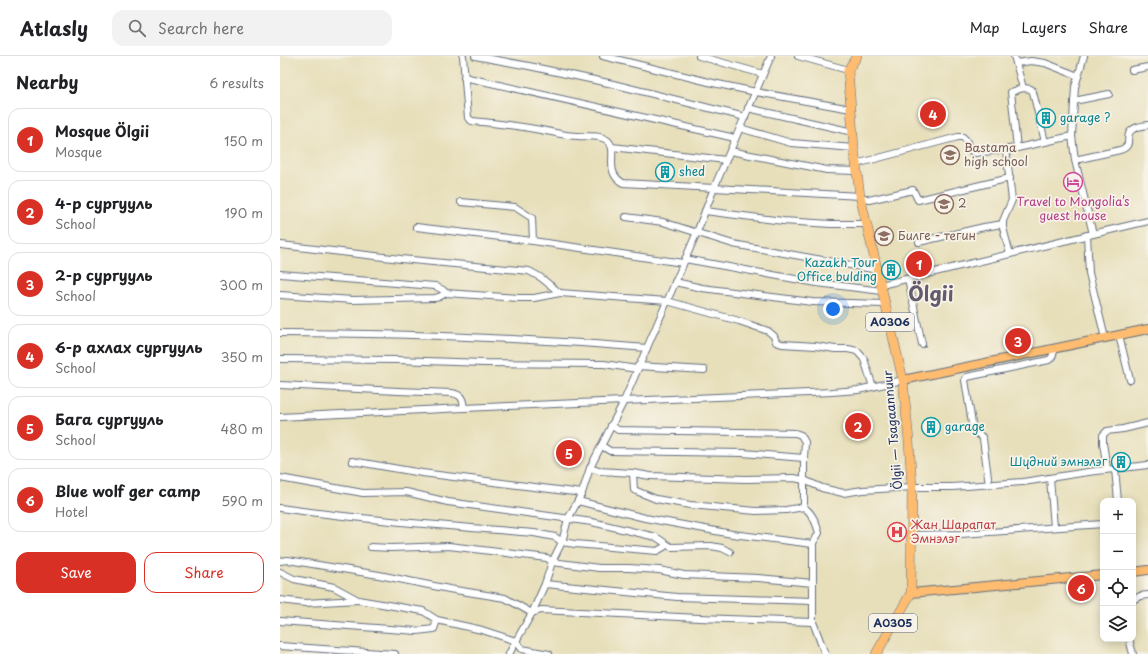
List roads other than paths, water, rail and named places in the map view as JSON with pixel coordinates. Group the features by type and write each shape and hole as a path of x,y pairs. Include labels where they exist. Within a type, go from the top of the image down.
{"highway":[{"path":"848,70 857,56"},
{"name":"Ölgii — Tsagaannuur","path":"848,70 854,148 860,196 903,380 912,487 911,593"},
{"name":"A0305","path":"876,654 911,593"}],"main road":[{"path":"903,380 1148,329"},
{"path":"1136,572 1148,570"},
{"path":"911,593 1100,575"}],"street":[{"path":"463,56 468,118 472,121 505,124 578,136 595,136 608,141 612,147 613,173 617,179 623,183 860,196 869,200 913,190 918,200 1010,178"},
{"path":"475,56 614,84 745,117"},
{"path":"603,56 713,84 851,109"},
{"path":"699,56 763,74"},
{"path":"509,654 532,613 552,562 562,542 568,519 582,493 590,468 624,401 697,232 770,56"},
{"path":"798,56 848,70"},
{"path":"1014,56 1023,88"},
{"path":"1084,56 1075,87 1072,136 1090,234 1089,273 1105,338"},
{"path":"1016,63 1031,61 1045,63 1078,76"},
{"path":"1132,70 1148,67"},
{"path":"464,77 735,138"},
{"path":"1017,148 1011,92 1023,88 1031,89 1033,92 1045,142"},
{"path":"1074,101 1108,94"},
{"path":"748,108 853,132"},
{"path":"1076,160 1126,148 1128,144 1128,134 1131,130 1148,125"},
{"path":"740,128 791,143 854,148"},
{"path":"730,151 827,170 856,168 958,137 963,137 966,140 970,150 975,153 1006,150 1072,136"},
{"path":"612,147 726,160"},
{"path":"1006,150 1012,200 1005,214 1003,224 1010,254"},
{"path":"461,202 515,207 532,218 533,241"},
{"path":"705,211 783,221 831,224 866,224"},
{"path":"626,217 663,222 733,244 878,270"},
{"path":"416,226 684,261 817,283 882,288 908,279 1148,221"},
{"path":"919,242 1003,224"},
{"path":"281,245 529,272 540,277 560,293"},
{"path":"280,274 435,286 443,290 446,294"},
{"path":"908,279 922,344"},
{"path":"675,282 702,288 812,302 885,304"},
{"path":"280,295 353,300 435,298 446,294 534,298 560,293 667,301 739,321 768,331 774,336 776,342 782,344 857,350 864,359 873,387"},
{"path":"280,332 458,336 567,341 646,348"},
{"path":"1119,335 1130,380"},
{"path":"989,485 983,439 974,430 965,380 967,377 1049,360 1055,349"},
{"path":"280,359 604,364 704,370"},
{"path":"280,417 832,392 873,387 903,380"},
{"path":"280,385 452,393 458,394 462,397 464,408"},
{"path":"1107,469 1103,435 1107,431 1148,423"},
{"path":"611,425 618,430 795,433 801,436 805,442 804,507"},
{"path":"602,446 610,451 743,453 804,458"},
{"path":"352,461 422,473 472,478 582,493"},
{"path":"590,468 650,476 746,479 794,478 804,480 822,488 843,494 863,490 912,487 952,487 1023,482 1107,469 1148,465"},
{"path":"1115,468 1118,498"},
{"path":"633,473 634,490 656,499 690,505 756,511 786,510 804,507 809,510 816,521 819,533 813,544 813,622 825,654"},
{"path":"280,478 363,493 406,492 448,502 604,524 656,537 671,547 712,546 722,548 730,552"},
{"path":"1050,478 1054,527"},
{"path":"578,501 645,518 732,534 813,544"},
{"path":"280,508 387,521 534,534 555,537 562,542 602,547 657,551 664,547"},
{"path":"911,535 961,534 1100,524"},
{"path":"372,546 391,548 449,546 547,558 552,562 599,568 659,570 684,575 758,578 813,583"},
{"path":"280,562 288,560 505,598 532,613 541,610 813,622"},
{"path":"280,572 294,579 334,587 358,600"},
{"path":"544,584 677,597 813,601"},
{"path":"1136,598 1148,595"},
{"path":"280,600 305,603 358,600 423,611 437,620 482,630 516,641 522,649 549,654"},
{"path":"280,621 417,631 434,628 437,620"},
{"path":"1130,642 1133,654"},
{"path":"280,646 395,654"}],"place":[{"name":"6-р ахлах сургууль","path":"933,114"},
{"name":"garage ?","path":"1046,118"},
{"name":"Bastama high school","path":"950,155"},
{"name":"shed","path":"665,172"},
{"name":"Travel to Mongolia’s guest house","path":"1073,182"},
{"name":"2","path":"944,204"},
{"name":"Билге - тегин","path":"884,236"},
{"name":"Mosque Ölgii","path":"919,264"},
{"name":"Kazakh Tour Office bulding","path":"891,270"},
{"name":"2-р сургууль","path":"1018,341"},
{"name":"4-р сургууль","path":"858,426"},
{"name":"garage","path":"931,427"},
{"name":"Бага сургууль","path":"569,453"},
{"name":"Шүдний эмнэлэг","path":"1121,462"},
{"name":"Жан Шарапат Эмнэлэг","path":"897,532"},
{"name":"Blue wolf ger camp","path":"1081,588"}],"district":[{"name":"Ölgii","path":"931,294"}]}
